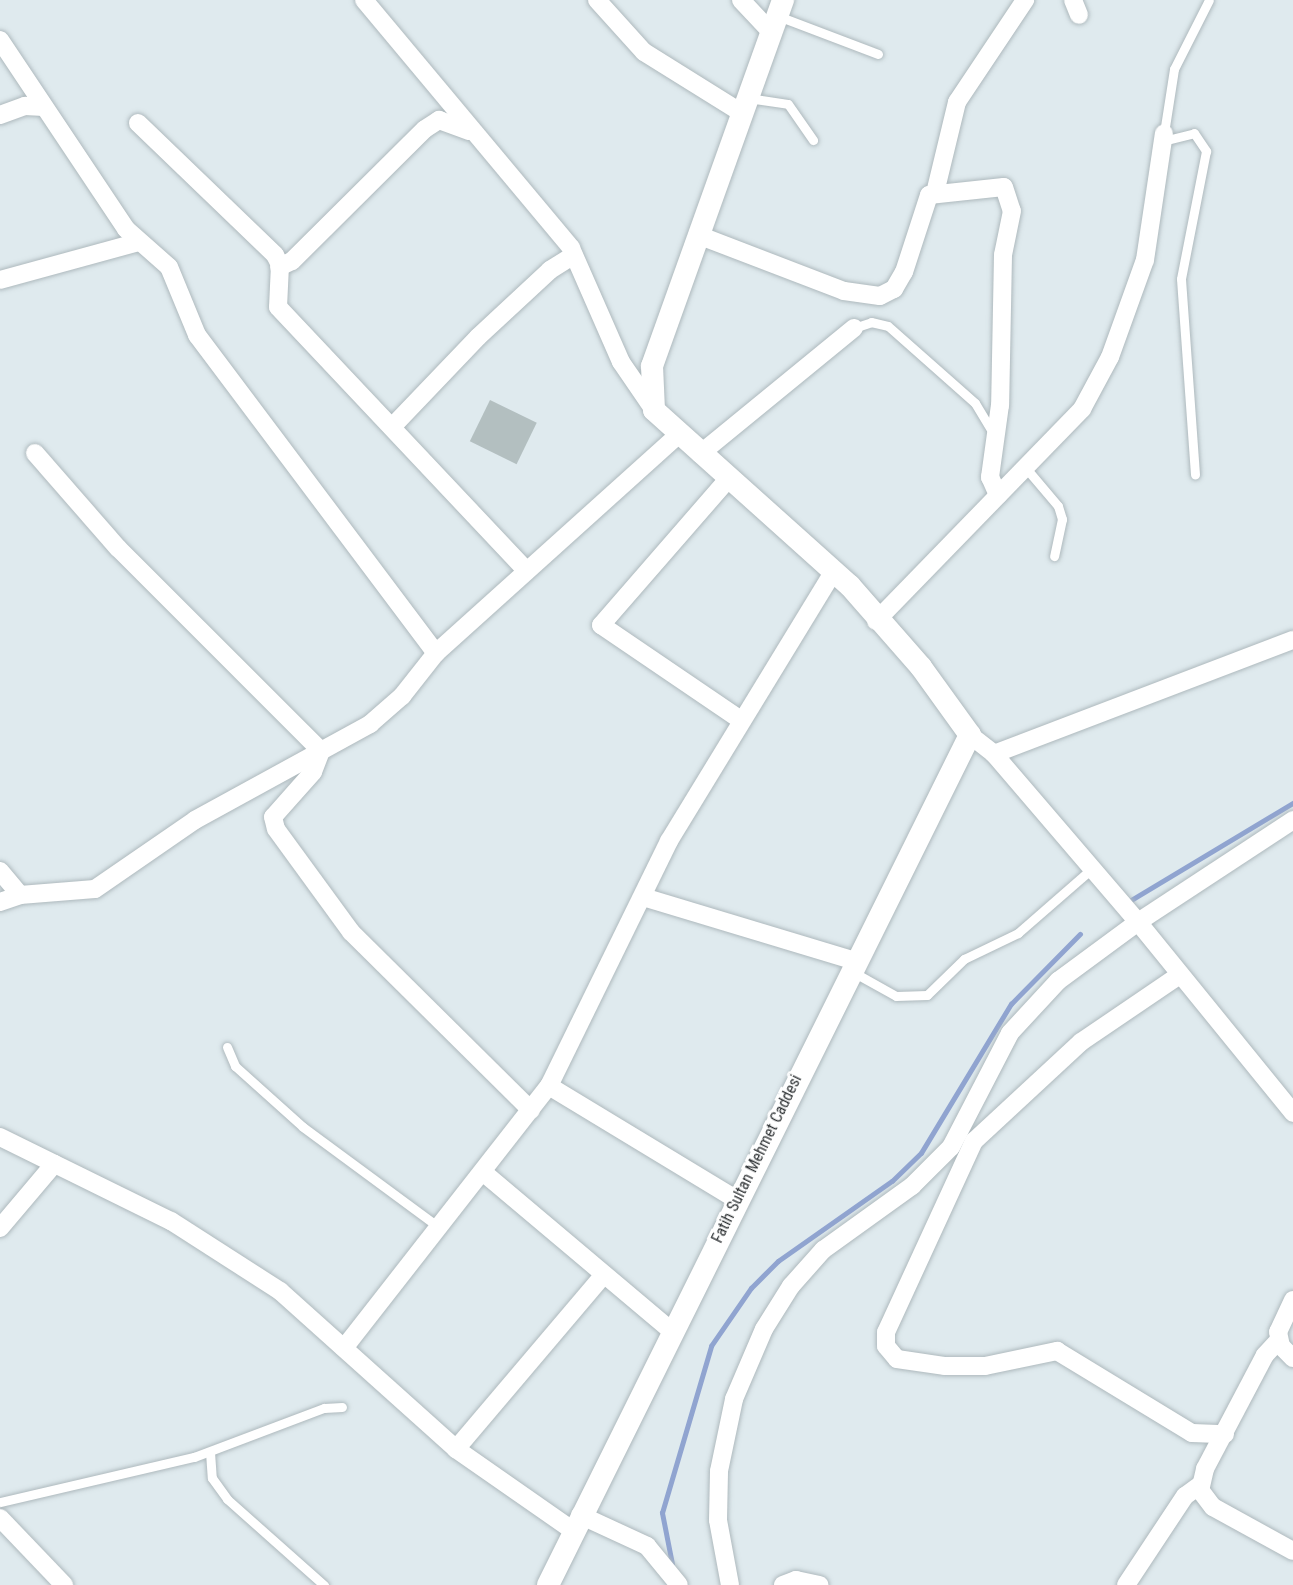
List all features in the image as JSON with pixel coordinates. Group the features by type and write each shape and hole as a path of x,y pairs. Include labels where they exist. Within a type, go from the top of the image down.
{"street":[{"path":"364,0 574,255 621,362 654,410 700,454 834,571 876,621 921,667 970,735 994,754 1089,871 1138,922 1178,976 1293,1113"},
{"path":"597,0 644,52 745,105"},
{"path":"654,410 652,366 777,16 741,0"},
{"path":"698,235 844,291 880,296 894,289 917,219 935,193 957,102 1025,0"},
{"path":"0,40 94,186 139,242 169,267 197,335 436,652"},
{"path":"0,115 25,106 44,107"},
{"path":"279,267 292,261 433,123 449,121 476,134"},
{"path":"138,123 257,235 279,267 278,307 525,569"},
{"path":"876,621 1082,409 1110,357 1145,261 1164,137"},
{"path":"935,193 996,185 1010,197 1001,283 996,438 990,477 998,495"},
{"path":"0,280 139,242"},
{"path":"392,427 478,337 550,270 574,255"},
{"path":"700,454 854,328"},
{"path":"0,902 20,895 95,889 195,820 370,724 436,652 525,569 679,434"},
{"path":"35,453 118,548 321,751"},
{"path":"729,478 601,625 741,720"},
{"path":"344,1348 484,1173 549,1086 669,841 834,571"},
{"path":"994,754 1293,640"},
{"name":"Fatih Sultan Mehmet Caddesi","path":"548,1585 576,1523 673,1332 852,965 970,735"},
{"path":"321,751 313,772 273,817 276,830 351,932 531,1110"},
{"path":"730,1585 718,1520 723,1447 743,1376 777,1306 823,1250 912,1186 951,1147 998,1053 1040,997 1138,922 1293,820"},
{"path":"0,871 20,895"},
{"path":"643,897 852,965"},
{"path":"1178,976 1081,1042 974,1141 886,1332 886,1346 897,1359 945,1366 985,1366 1057,1351 1192,1433 1225,1434"},
{"path":"549,1086 737,1200"},
{"path":"0,1137 171,1221 280,1290 456,1449 576,1523 647,1546 679,1585"},
{"path":"0,1228 54,1164"},
{"path":"484,1173 602,1277 673,1332"},
{"path":"456,1449 602,1277"},
{"path":"1126,1585 1185,1496 1200,1485 1259,1366 1279,1340 1279,1324 1293,1300"},
{"path":"1279,1340 1293,1358"},
{"path":"1200,1485 1208,1504 1293,1551"},
{"path":"0,1518 64,1585"},
{"path":"783,1585 796,1580 819,1585"}],"lane":[{"path":"1195,475 1181,279 1206,151 1194,133 1164,137 1174,69 1209,0"},
{"path":"777,16 878,54"},
{"path":"745,105 788,104 813,140"},
{"path":"854,328 871,322 888,326 975,403 996,438"},
{"path":"1025,467 1058,507 1062,519 1054,556"},
{"path":"852,965 896,996 927,995 964,959 1018,933 1089,871"},
{"path":"227,1047 236,1066 303,1127 440,1228"},
{"path":"0,1502 210,1452 324,1408 342,1407"},
{"path":"210,1452 212,1478 227,1499 324,1585"}],"building":[{"path":"490,400 537,423 517,464 470,441"}],"waterway":[{"path":"1128,902 1293,803"},
{"path":"672,1564 662,1513 711,1346 751,1288 778,1261 892,1181 921,1153 1011,1004 1080,934"}]}
